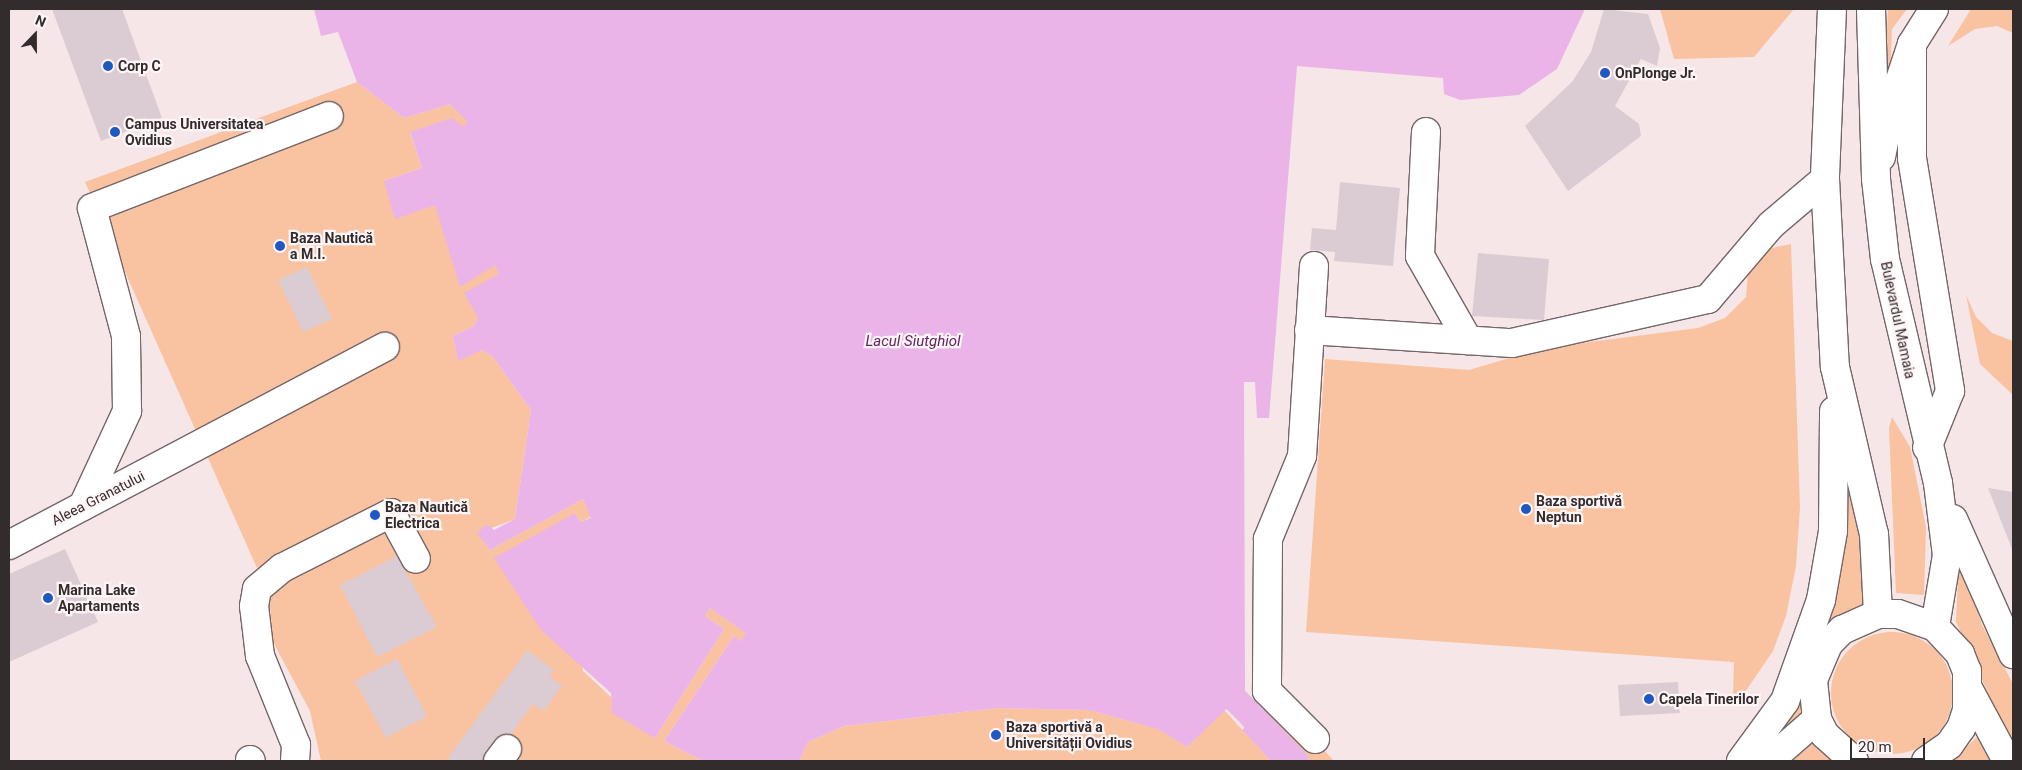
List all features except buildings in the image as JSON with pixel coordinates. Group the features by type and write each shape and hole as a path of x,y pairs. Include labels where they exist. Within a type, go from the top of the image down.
{"main road":[{"path":"1741,761 1785,702 1821,600 1833,532 1835,367 1825,178 1832,9"},
{"name":"Bulevardul Mamaia","path":"1871,9 1876,178 1890,296 1927,448 1938,483 1947,554 1935,627"},
{"path":"1876,178 1891,107 1912,44 1934,9"},
{"path":"1912,44 1912,158 1950,391 1927,448"},
{"path":"83,506 127,411 126,336 92,208 329,116"},
{"path":"1426,132 1420,256 1468,340"},
{"path":"1309,330 1512,343 1708,299 1771,225 1825,178"},
{"path":"1314,266 1302,456 1268,539 1267,691 1315,739"},
{"name":"Aleea Granatului","path":"9,545 385,347"},
{"path":"1835,367 1874,534 1878,614"},
{"path":"1938,483 2013,654"},
{"path":"295,761 296,745 260,656 254,606 257,589 282,568 391,513 416,559"},
{"path":"1854,761 1837,749 1817,719 1813,680 1828,644 1842,630 1878,614 1911,616 1935,627 1960,654 1969,690 2007,761"},
{"path":"1926,761 1949,745 1960,728 1969,690"},
{"path":"1769,761 1817,719"}],"shaded area":[{"path":"1660,9 1794,9 1754,57 1674,59"},
{"path":"1888,9 1907,9 1892,29 1890,81 1885,80"},
{"path":"1971,9 2013,9 2013,33 1997,26 1975,29 1948,46"},
{"path":"357,82 404,118 450,104 468,121 465,127 410,133 422,168 384,181 435,205 495,265 500,274 474,326 453,336 458,360 482,350 493,357 531,410 515,519 478,533 490,550 583,499 591,517 580,522 575,513 583,671 655,738 724,629 705,616 710,608 747,633 741,641 734,636 664,741 703,761 321,761 310,711 273,642 269,595 85,182"},
{"name":"Baza sportivă Neptun","path":"1791,244 1800,507 1796,566 1786,616 1773,651 1743,695 1733,695 1734,662 1306,632 1325,359 1469,370 1543,348 1698,328 1725,318 1746,297 1748,272 1756,260 1772,248"},
{"path":"1966,295 1976,317 1992,333 2013,341 2013,395 1980,364"},
{"path":"1892,417 1910,447 1926,527 1924,595 1896,593 1889,428"},
{"path":"1841,420 1861,524 1868,605 1856,612 1804,716 1777,744 1770,734 1786,712"},
{"path":"1959,555 1982,625 2013,684 2013,748 1956,622"},
{"path":"1892,632 1915,637 1935,650 1948,670 1953,693 1948,716 1935,736 1915,749 1892,754 1869,749 1849,736 1836,716 1831,693 1836,670 1849,650 1869,637"},
{"path":"1270,702 1334,761 1311,761 1263,711"},
{"name":"Baza sportivă a Universității Ovidius","path":"997,708 1089,710 1159,729 1187,747 1224,710 1271,761 799,761 808,742 844,726"},
{"path":"1979,735 1996,761 1953,761 1958,755"},
{"path":"1811,737 1837,761 1791,761"}],"water":[{"name":"Lacul Siutghiol","path":"314,9 1585,9 1557,69 1519,95 1460,100 1444,94 1443,78 1297,66 1269,418 1257,418 1255,382 1244,382 1245,691 1187,747 1158,729 1089,710 997,708 844,726 808,742 799,761 703,761 664,741 734,636 741,641 746,633 710,608 705,616 724,629 655,738 612,713 611,693 541,630 494,558 575,513 580,522 591,518 583,499 490,550 477,533 487,524 494,530 515,519 531,410 493,357 482,350 458,361 453,336 474,326 478,318 464,293 499,274 495,265 460,287 435,205 395,219 384,181 422,168 410,132 452,118 464,127 467,121 450,104 404,118 357,82 338,32 321,36"},
{"path":"1263,711 1311,761 1271,761 1242,730"}],"waterway":[{"path":"1236,700 1295,761"}],"place":[{"name":"Corp C","path":"108,66"},
{"name":"OnPlonge Jr.","path":"1605,73"},
{"name":"Campus Universitatea Ovidius","path":"115,132"},
{"name":"Baza Nautică a M.I.","path":"280,246"},
{"name":"Baza sportivă Neptun","path":"1526,509"},
{"name":"Baza Nautică Electrica","path":"375,515"},
{"name":"Marina Lake Apartaments","path":"48,598"},
{"name":"Capela Tinerilor","path":"1649,699"},
{"name":"Baza sportivă a Universității Ovidius","path":"996,735"}]}
